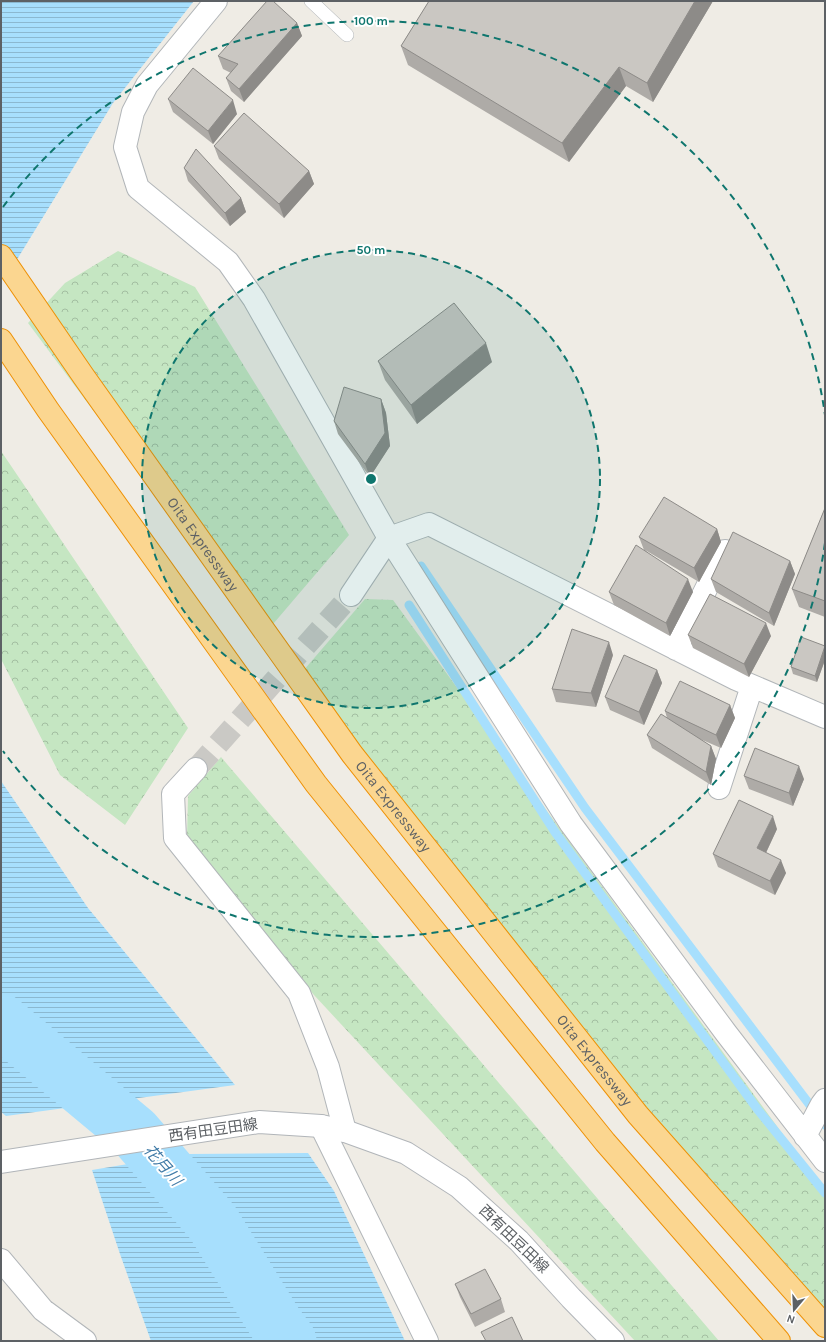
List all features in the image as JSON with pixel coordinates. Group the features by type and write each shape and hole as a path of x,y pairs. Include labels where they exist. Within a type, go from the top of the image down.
{"highway":[{"name":"Oita Expressway","path":"1,256 84,377 352,754 638,1115 825,1326"},
{"path":"1,340 48,410 316,784 605,1142 779,1341"}],"street":[{"path":"216,1 147,85 133,112 125,147 138,188 228,262 254,300 389,538 572,824 726,1033 808,1130 825,1161"},
{"path":"351,595 389,538 429,524 676,649 752,686 825,717"},
{"path":"676,649 732,536"},
{"path":"719,788 752,686"},
{"path":"196,769 173,794 175,838 299,993 328,1068 345,1131"},
{"path":"808,1130 823,1102"},
{"name":"西有田豆田線","path":"1,1162 259,1122 321,1126 345,1131 406,1153 459,1187 519,1240 571,1298 613,1341"},
{"path":"321,1126 427,1341"},
{"path":"1,1260 43,1310 85,1341"}],"lane":[{"path":"311,1 348,34"}],"green space":[{"path":"118,251 195,287 349,535 262,637 28,323 65,283"},
{"path":"1,451 188,728 125,825 60,775 1,659"},
{"path":"365,599 393,600 825,1192 825,1318 622,1082 297,678"},
{"path":"221,757 719,1341 635,1341 314,995 187,838 188,796"}],"water":[{"path":"1,1 194,1 113,103 13,266 1,247"},
{"path":"1,781 88,908 235,1085 6,1116 1,1112"},
{"path":"308,1153 334,1191 405,1341 151,1341 92,1170 188,1154"}],"building":[{"path":"267,1 273,1 297,23 239,89 226,78 238,64 218,56"},
{"path":"429,1 695,1 647,83 619,67 562,143 401,46"},
{"path":"193,68 233,100 208,131 168,99"},
{"path":"244,113 309,171 279,204 214,146"},
{"path":"196,149 241,198 225,213 184,168"},
{"path":"454,303 486,343 411,405 378,361"},
{"path":"344,387 381,399 385,433 365,464 334,421"},
{"path":"664,497 717,529 694,568 639,537"},
{"path":"825,508 825,601 792,589"},
{"path":"733,532 790,561 769,613 711,579"},
{"path":"636,545 688,579 666,623 609,592"},
{"path":"710,594 766,623 744,664 688,635"},
{"path":"572,629 609,642 591,693 552,689"},
{"path":"801,637 825,646 815,676 791,667"},
{"path":"624,655 657,670 639,712 605,697"},
{"path":"680,681 730,705 716,735 665,711"},
{"path":"661,714 711,746 706,772 647,735"},
{"path":"755,748 799,766 789,793 744,776"},
{"path":"739,800 773,816 757,848 781,860 770,881 713,854"},
{"path":"485,1269 501,1299 471,1314 455,1284"},
{"path":"512,1317 523,1341 486,1341 481,1332"}],"waterway":[{"path":"421,566 585,808 825,1125"},
{"path":"409,605 555,832 758,1110 825,1193"},
{"name":"花月川","path":"1,1021 134,1132 213,1223 276,1324 289,1341"}],"tunnel":[{"path":"196,769 351,595"}]}
